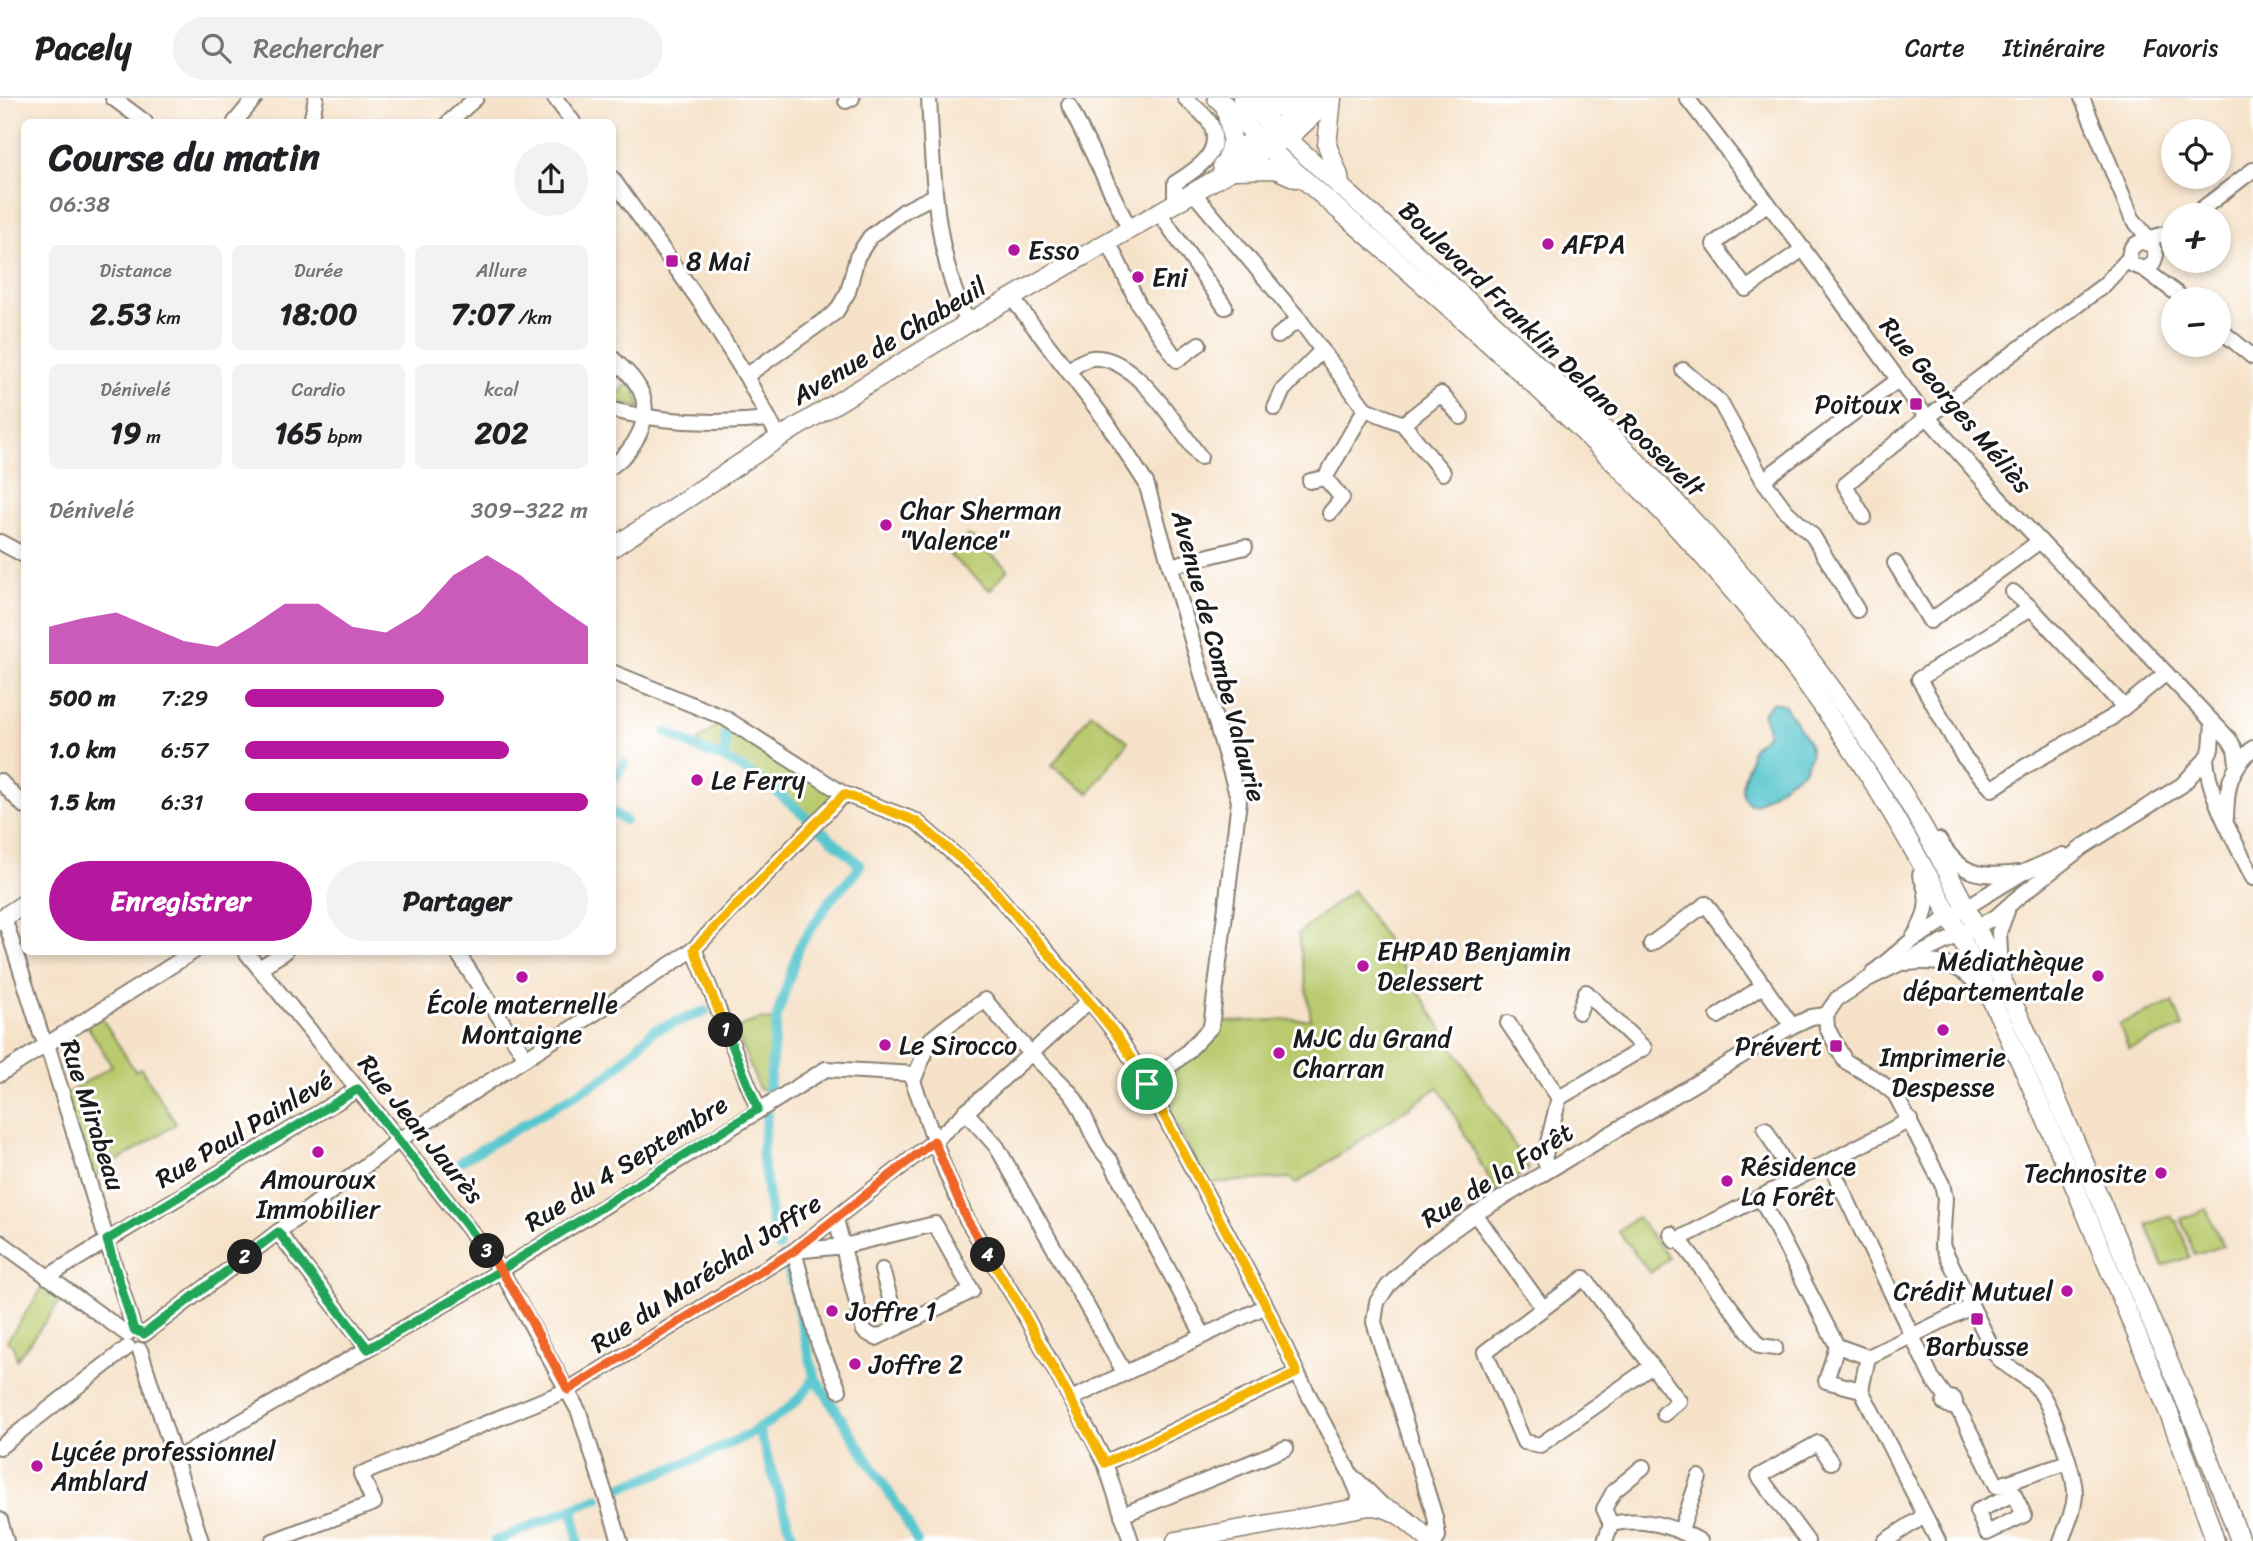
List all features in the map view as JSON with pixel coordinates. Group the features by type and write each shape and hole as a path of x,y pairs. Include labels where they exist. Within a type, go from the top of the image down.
{"main road":[{"name":"Boulevard Franklin Delano Roosevelt","path":"1242,98 1544,370 1684,510 1790,633 1839,698 1922,826 1968,930"},
{"path":"1251,98 1276,107 1317,98"},
{"name":"Avenue de Chabeuil","path":"616,545 779,438 1195,189 1279,132 1317,98"},
{"name":"Avenue de Chabeuil","path":"1279,132 1311,118 1331,98"},
{"path":"1331,98 1327,145 1339,176 1340,187"},
{"name":"Boulevard Franklin Delano Roosevelt","path":"1221,101 1258,146 1311,185 1548,398 1655,504 1698,551 1777,643 1825,708 1913,847 1959,912"},
{"path":"1221,101 1232,139 1229,167"},
{"name":"Avenue de Chabeuil","path":"1229,167 1285,172 1311,185"},
{"path":"2,918 21,906"},
{"path":"1968,930 2002,981 2060,1102 2241,1541"},
{"path":"1968,930 1996,1004 2075,1186 2188,1460 2214,1540"},
{"path":"1176,1541 1369,1506 1396,1512 1413,1533 1430,1541"}],"street":[{"path":"114,98 141,119"},
{"path":"238,119 255,98"},
{"path":"312,119 316,98"},
{"path":"452,119 476,98"},
{"path":"555,98 571,119"},
{"path":"1175,201 1174,183 1202,166 1211,152 1213,138 1212,125 1185,98"},
{"name":"Rue Georges Méliès","path":"1687,98 1929,418 2040,541 2213,723 2222,761"},
{"path":"2082,98 2132,218 2143,253 2169,287"},
{"path":"932,99 934,196 953,283 968,323"},
{"path":"1069,105 1129,228"},
{"path":"2209,203 2253,170"},
{"path":"616,184 686,281 746,376 779,438"},
{"path":"1195,189 1299,319 1365,409 1403,424 1443,473"},
{"path":"746,376 836,312 848,292 857,257 870,237 904,211 934,196"},
{"path":"1768,203 1714,244 1746,289 1803,249"},
{"path":"1158,211 1226,307"},
{"path":"1864,517 1845,485 1916,426 2161,240"},
{"path":"1108,241 1139,305 1177,360 1199,344"},
{"name":"Avenue de Combe Valaurie","path":"1012,298 1106,421 1146,483 1239,802 1210,1027 1186,1053 1147,1084"},
{"path":"1278,336 1299,319"},
{"path":"2231,338 2253,357"},
{"path":"1275,408 1283,390 1322,350"},
{"path":"1068,371 1084,360 1094,358 1117,365 1133,374 1149,389 1200,457"},
{"path":"616,362 629,373 642,394 644,418 638,438 626,456 616,463"},
{"path":"1683,370 1720,402 1763,480 1786,511 1813,536 1857,610"},
{"path":"1763,480 1898,380"},
{"path":"1403,424 1441,394 1461,417"},
{"path":"1310,481 1325,478 1365,409"},
{"path":"616,411 644,418 694,424 769,419"},
{"path":"1325,478 1342,498 1330,513"},
{"path":"1895,564 1930,621 2040,541"},
{"path":"0,542 21,553"},
{"path":"1170,566 1245,547"},
{"path":"2013,592 2124,707"},
{"path":"2031,608 1919,679 1963,756 1992,789 2026,766 2111,718 2165,674"},
{"path":"616,674 725,718 844,794 916,821 988,883 1118,1037 1147,1084 1266,1306 1297,1373 1350,1473 1360,1497 1355,1508"},
{"path":"2213,723 2222,761 2226,819"},
{"path":"2253,741 2222,761 2216,803 2253,878"},
{"path":"2222,761 2253,748"},
{"name":"Rue de la Forêt","path":"1876,753 1902,781 1955,862 1980,875 2024,872"},
{"name":"Rue de la Forêt","path":"1436,1541 1438,1536 1435,1517 1374,1322 1377,1302 1388,1286 1421,1252 1475,1214 1792,1026 1811,1017 1826,1015 1838,999 1868,979 1996,917 2084,846 2222,761"},
{"path":"0,781 21,803"},
{"path":"0,1447 135,1339 399,1140 694,949 844,794"},
{"name":"Rue de la Forêt","path":"1868,979 1911,941 2024,872 2084,846"},
{"path":"1911,941 1923,924 1928,898 1913,847"},
{"path":"1651,944 1706,904 1792,1026"},
{"path":"2002,981 1998,932 2007,909"},
{"name":"Rue Mirabeau","path":"2,918 41,1034 47,1044 135,1339 201,1541"},
{"path":"694,949 758,1109"},
{"path":"0,1074 188,955"},
{"name":"Rue Jean Jaurès","path":"248,955 501,1270 579,1412 620,1541"},
{"path":"259,968 280,955"},
{"path":"459,955 526,1058"},
{"path":"1902,963 1921,961 1945,964 1967,974 1978,986 2011,1051 2023,1068"},
{"path":"1718,1016 1764,985"},
{"path":"1549,1170 1544,1159 1559,1098 1644,1048 1586,992 1580,1012"},
{"path":"1131,1541 1105,1463 1018,1303 966,1218 934,1141 913,1081 931,1039 985,1000 1030,1053 1074,1097 1203,1335"},
{"name":"Rue du Maréchal Joffre","path":"273,1541 374,1503 360,1474 568,1390 794,1251 934,1141 1089,1001"},
{"path":"1826,1015 1827,1028 1845,1061 1887,1086 1895,1094 1910,1120 1942,1184 1945,1198 1942,1245 1999,1360 2032,1382 2044,1396 2068,1462 2075,1493 2073,1509 2061,1541"},
{"path":"1508,1023 1559,1098"},
{"name":"Rue du 4 Septembre","path":"176,1459 501,1270 826,1069 916,1074"},
{"name":"Rue Paul Painlevé","path":"47,1277 358,1089"},
{"path":"965,1111 997,1147 1124,1372"},
{"path":"1775,1348 1760,1346 1675,1237 1760,1198 1910,1120"},
{"path":"1765,1129 1794,1180"},
{"path":"1829,1162 1932,1378 1962,1416 1997,1486 2011,1488 2068,1462"},
{"path":"1760,1198 1837,1346 1868,1357 1971,1307"},
{"path":"1475,1214 1544,1308"},
{"path":"836,1219 844,1246 864,1331 876,1338 972,1290 935,1224 844,1246 794,1251 819,1345 839,1390"},
{"path":"278,1232 368,1349"},
{"path":"1,1245 135,1339"},
{"path":"882,1270 898,1327"},
{"path":"1652,1366 1540,1445 1524,1441 1485,1352 1584,1278 1652,1366 1679,1401 1664,1414"},
{"path":"1071,1398 1266,1306"},
{"path":"1837,1346 1826,1381 1861,1390"},
{"path":"1868,1357 1861,1390 1938,1541"},
{"path":"1105,1463 1297,1373"},
{"path":"1807,1541 1759,1476 1818,1443 1831,1462"},
{"path":"1122,1514 1286,1448"},
{"path":"1605,1541 1611,1524 1604,1509 1614,1491 1643,1467"},
{"path":"1350,1473 1385,1508"},
{"path":"1681,1531 1699,1477"},
{"path":"1885,1541 1924,1516"},
{"path":"0,1520 6,1541"},
{"path":"1611,1524 1630,1520 1681,1531 1700,1541"}],"green space":[{"path":"630,380 641,408 616,402 616,397"},
{"path":"968,535 1008,569 990,590 950,556"},
{"path":"1091,713 1128,741 1089,793 1052,766"},
{"path":"725,718 844,794 810,820 769,785 724,758 693,746"},
{"path":"1353,890 1529,1169 1496,1192 1439,1087 1296,1184 1290,1178 1208,1183 1167,1108 1169,1105 1162,1092 1163,1084 1220,1030 1221,1022 1311,1019 1298,934"},
{"path":"2173,1002 2183,1027 2129,1049 2119,1024"},
{"path":"98,1012 135,1071 141,1068 176,1124 89,1179 63,1096 112,1066 84,1020"},
{"path":"761,1019 774,1021 767,1089 759,1089 737,1032 743,1025"},
{"path":"2206,1209 2223,1246 2195,1255 2181,1219"},
{"path":"2171,1215 2174,1221 2177,1221 2190,1257 2163,1266 2147,1225"},
{"path":"1637,1217 1669,1258 1650,1273 1618,1231"},
{"path":"45,1284 63,1298 17,1359 13,1346 7,1341"}],"water":[{"path":"1774,702 1785,706 1808,741 1811,754 1804,770 1758,803 1750,804 1743,795 1744,779 1753,747 1768,731 1764,711"}],"waterway":[{"path":"724,758 727,723"},
{"path":"666,732 705,752 724,758 769,785 810,820"},
{"path":"616,775 624,764"},
{"path":"616,814 625,820"},
{"path":"768,1095 777,1016 800,945 831,899 860,865 819,828"},
{"path":"461,1161 609,1075 653,1031 705,1011"},
{"path":"767,1114 762,1153 772,1224 779,1247"},
{"path":"611,1491 725,1446 781,1414 801,1396 814,1376 788,1266"},
{"path":"814,1376 902,1513 917,1541"},
{"path":"758,1428 794,1541"},
{"path":"495,1541 598,1498"},
{"path":"573,1510 578,1541"}],"place":[{"name":"AFPA","path":"1548,244"},
{"name":"Esso","path":"1014,250"},
{"name":"8 Mai","path":"672,261"},
{"name":"Eni","path":"1138,277"},
{"name":"Poitoux","path":"1916,404"},
{"name":"Char Sherman \"Valence\"","path":"886,525"},
{"name":"Le Ferry","path":"697,780"},
{"name":"EHPAD Benjamin Delessert","path":"1363,966"},
{"name":"Médiathèque départementale","path":"2098,976"},
{"name":"École maternelle Montaigne","path":"522,977"},
{"name":"Imprimerie Despesse","path":"1943,1030"},
{"name":"Le Sirocco","path":"885,1045"},
{"name":"Prévert","path":"1836,1046"},
{"name":"MJC du Grand Charran","path":"1279,1053"},
{"name":"Amouroux Immobilier","path":"318,1152"},
{"name":"Technosite","path":"2161,1173"},
{"name":"Résidence La Forêt","path":"1727,1181"},
{"name":"Crédit Mutuel","path":"2067,1291"},
{"name":"Joffre 1","path":"832,1311"},
{"name":"Barbusse","path":"1977,1319"},
{"name":"Joffre 2","path":"855,1364"},
{"name":"Lycée professionnel Amblard","path":"37,1466"}],"route":[{"path":"1147,1084 1118,1037 988,883 916,821 844,794 694,949 758,1109 503,1269 501,1270 461,1295 368,1349 278,1232 144,1334 134,1330 107,1240 358,1089 501,1270 568,1390 794,1251 934,1141 966,1218 1018,1303 1105,1463 1297,1373 1266,1306 1147,1084"}]}
